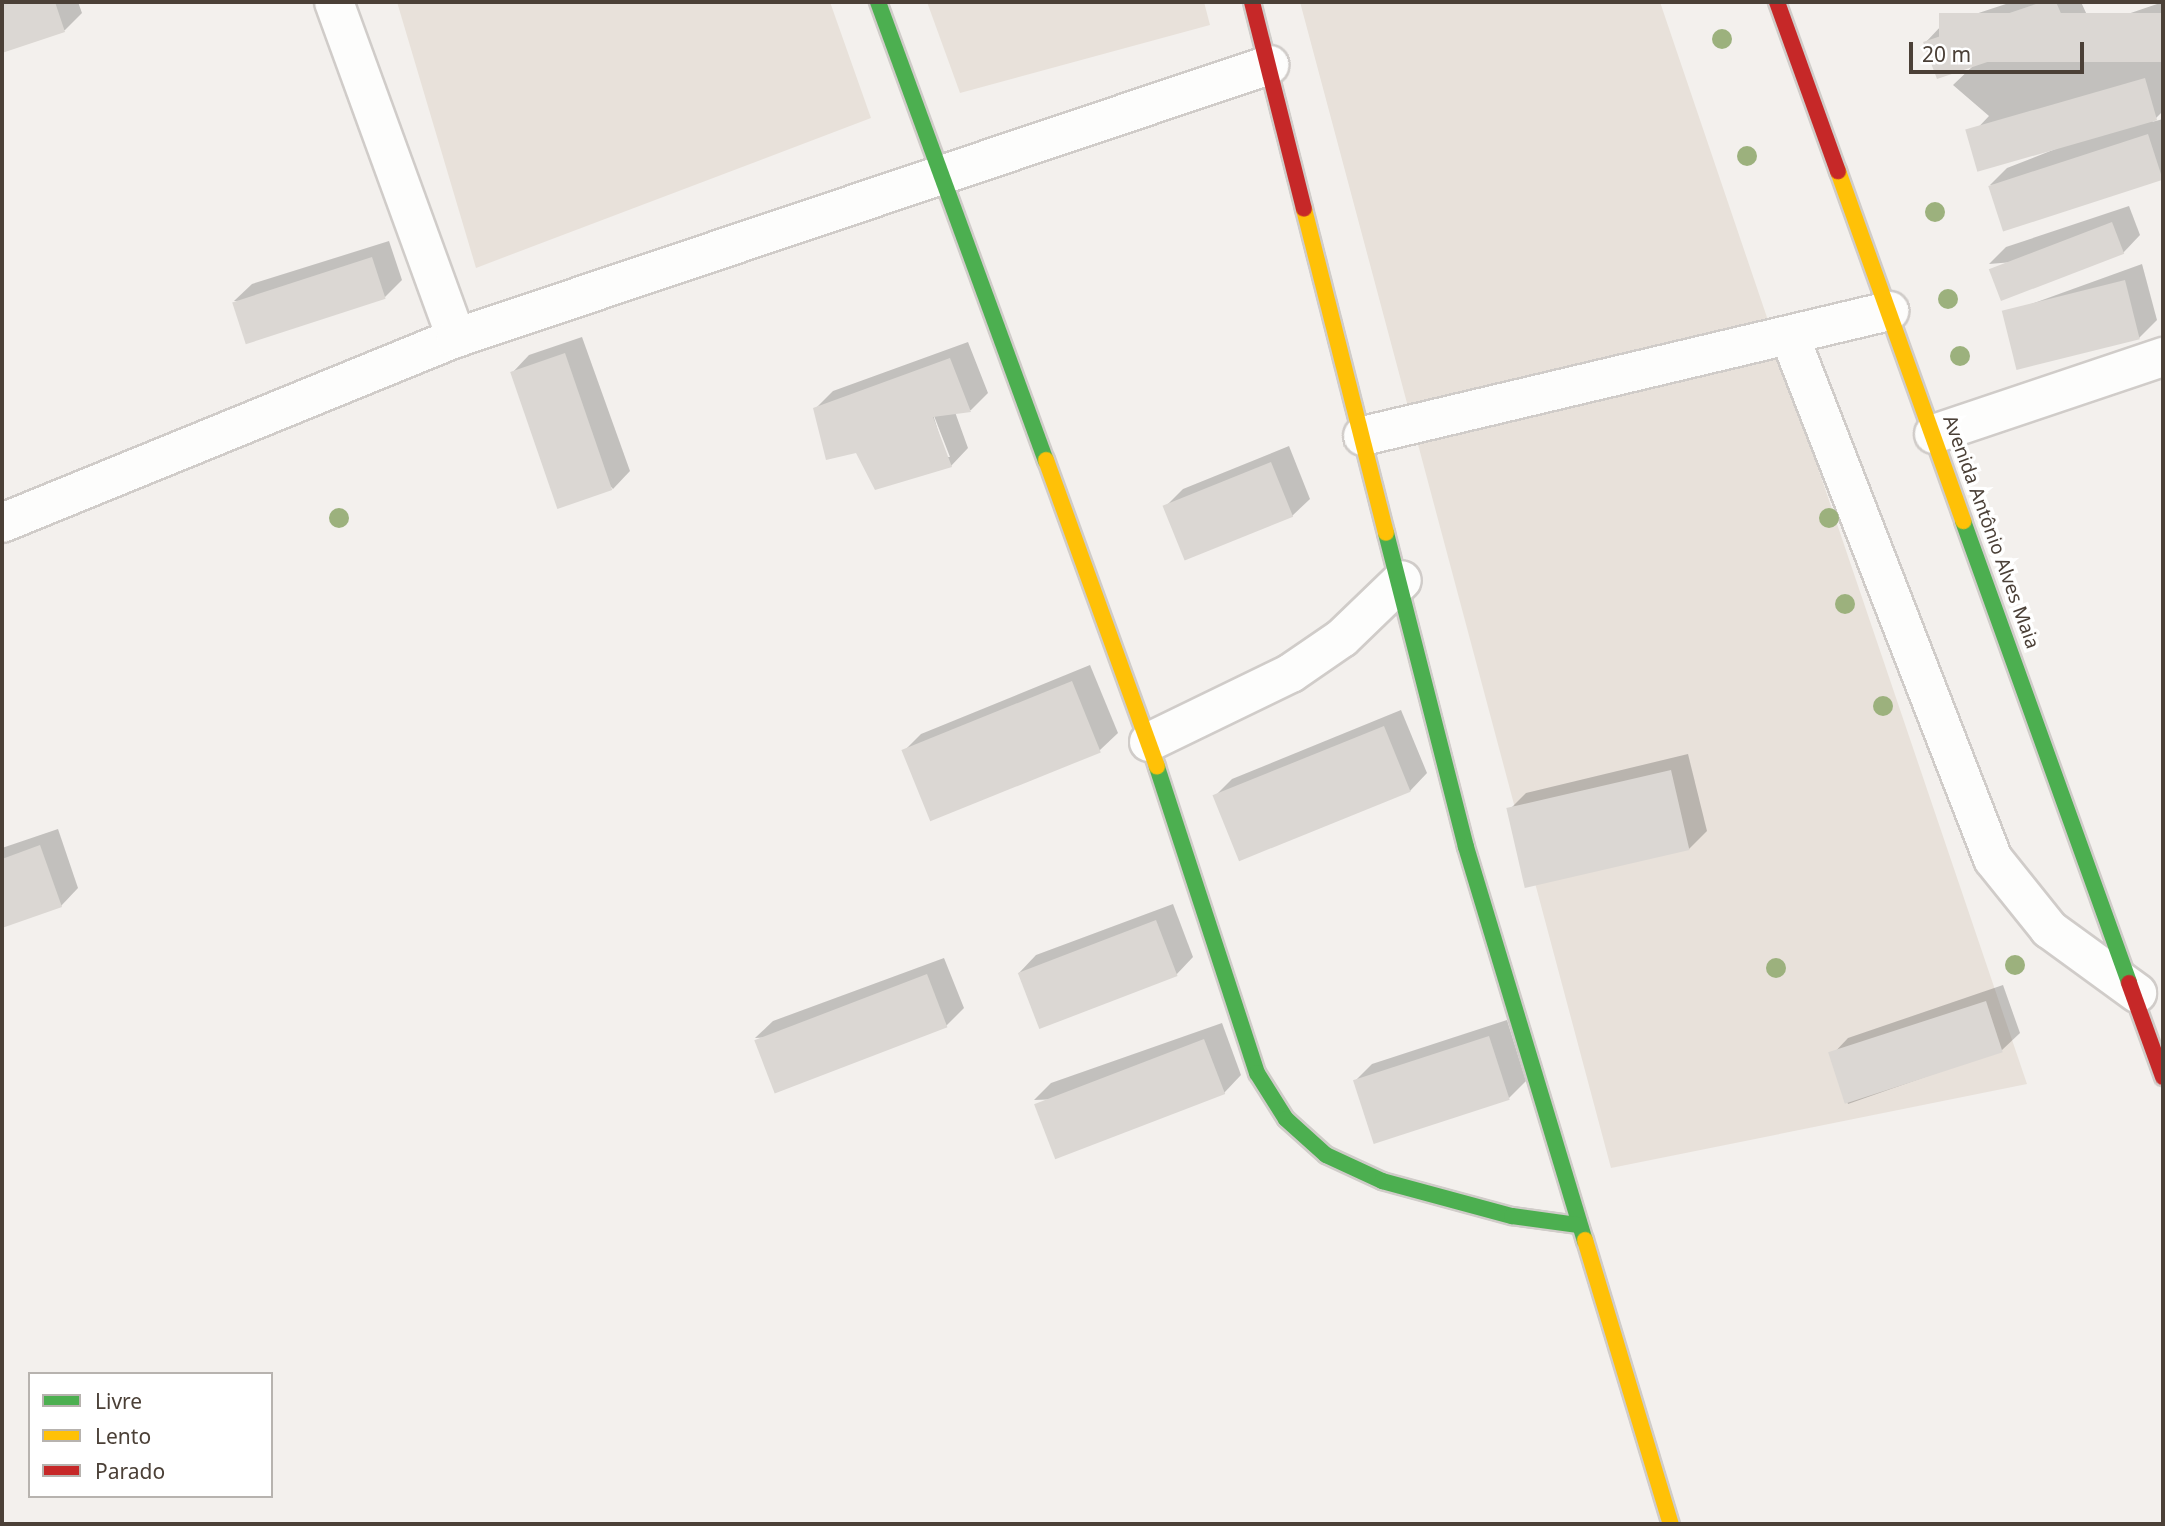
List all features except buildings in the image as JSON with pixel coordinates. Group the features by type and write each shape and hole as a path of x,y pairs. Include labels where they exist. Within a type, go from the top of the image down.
{"street":[{"path":"334,2 456,338"},
{"path":"878,2 944,172 1149,742 1256,1073 1286,1119 1326,1155 1382,1181 1512,1216 1578,1225"},
{"path":"1252,2 1402,580 1466,847 1578,1225 1671,1524"},
{"name":"Avenida Antônio Alves Maia","path":"1777,2 2137,993 2163,1077"},
{"path":"2,523 456,338 1269,65"},
{"path":"1363,436 1790,337 1889,311"},
{"path":"1790,337 1993,859 2049,929 2137,993"},
{"path":"1934,434 2163,357"},
{"path":"1149,742 1290,673 1342,638 1402,580"}],"shaded area":[{"path":"397,2 830,2 871,118 476,268"},
{"path":"927,2 1204,2 1210,25 960,93"},
{"path":"1300,2 1660,2 2027,1084 1611,1168"}],"traffic: fast":[{"path":"878,2 1046,460"},
{"path":"1963,521 2129,983"},
{"path":"1386,533 1466,847 1585,1240"},
{"path":"1157,767 1257,1073 1286,1119 1326,1155 1382,1181 1512,1216 1578,1225"}],"traffic: slow":[{"path":"1838,171 1963,521"},
{"path":"1304,209 1386,533"},
{"path":"1046,460 1157,767"},
{"path":"1585,1240 1671,1524"}],"traffic: jam":[{"path":"1252,2 1304,209"},
{"path":"1777,2 1838,171"},
{"path":"2129,983 2163,1077"}]}
